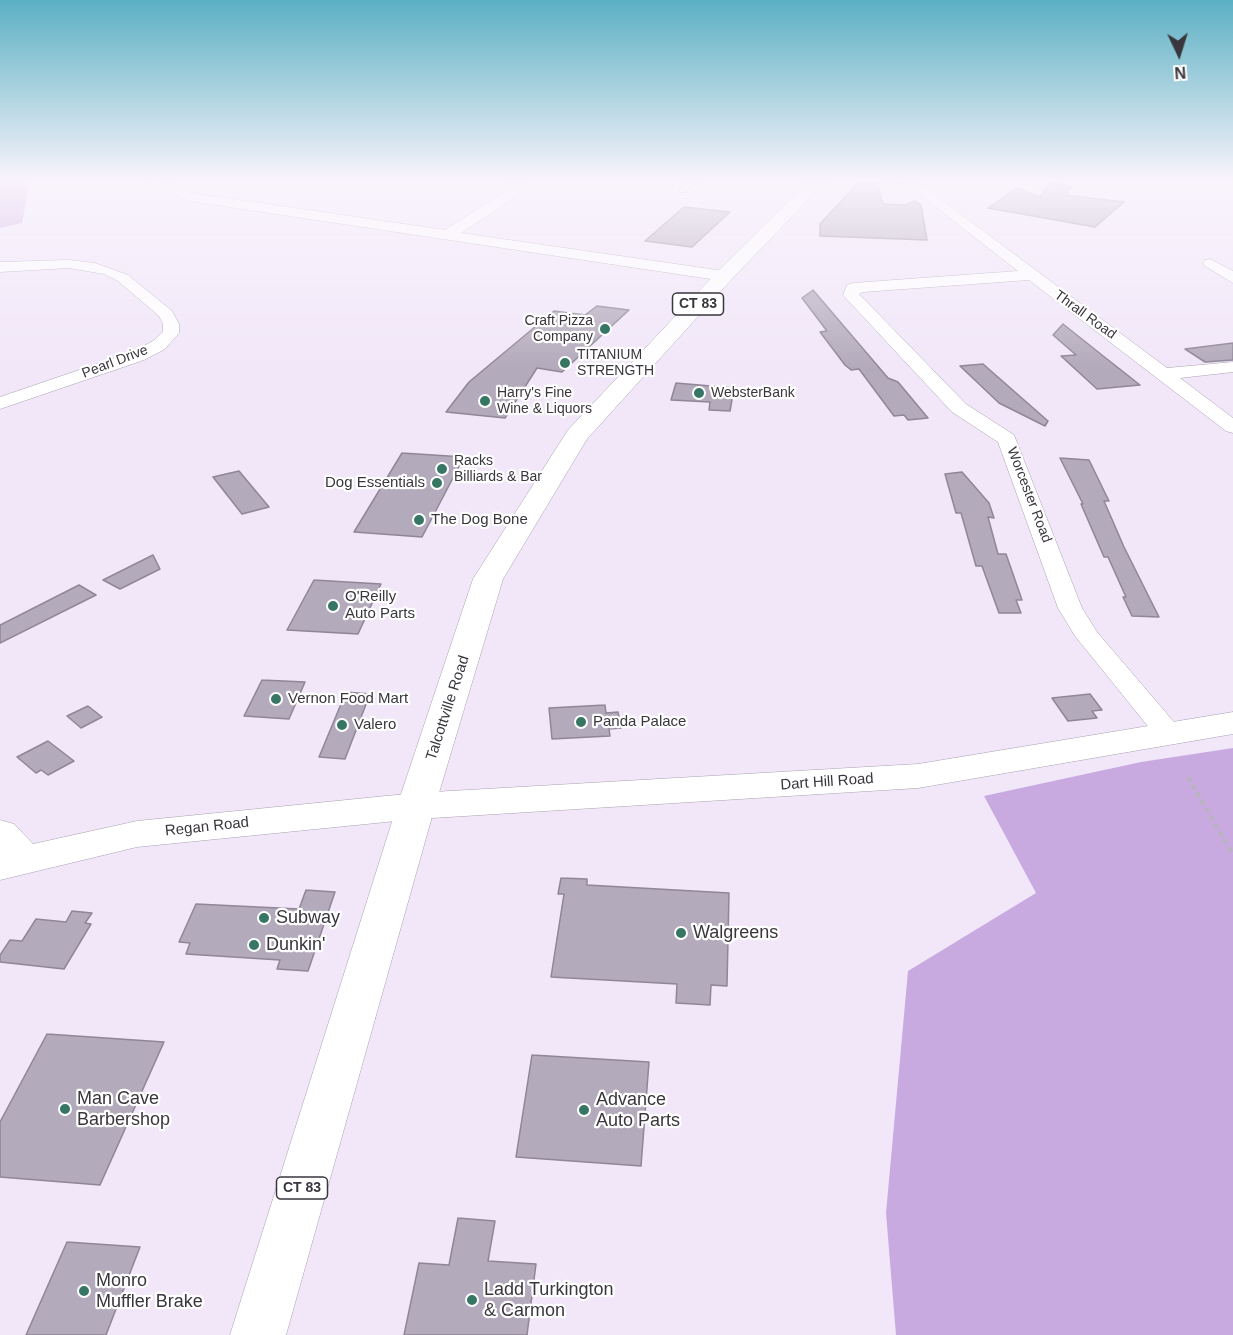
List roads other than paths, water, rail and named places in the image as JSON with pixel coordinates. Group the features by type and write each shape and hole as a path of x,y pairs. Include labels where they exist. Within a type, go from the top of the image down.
{"main road":[{"name":"Talcottville Road","path":"258,1335 416,806 488,579 577,435 757,242"},
{"name":"Dart Hill Road","path":"416,806 918,776 1233,723"},
{"name":"Regan Road","path":"8,852 137,834 416,806"}],"street":[{"path":"503,242 724,276"},
{"name":"Thrall Road","path":"991,242 1233,427"},
{"path":"1210,263 1233,278"},
{"name":"Pearl Drive","path":"0,267 69,264 109,271 123,279 166,314 171,324 171,333 159,345 138,356 0,403"},
{"name":"Worcester Road","path":"1031,275 863,287 854,288 850,295 959,408 1007,439 1070,608 1087,636 1169,734"},
{"path":"1165,374 1233,368"}],"place":[{"name":"Craft Pizza Company","path":"605,329"},
{"name":"TITANIUM STRENGTH","path":"565,363"},
{"name":"WebsterBank","path":"699,393"},
{"name":"Harry's Fine Wine & Liquors","path":"485,401"},
{"name":"Racks Billiards & Bar","path":"442,469"},
{"name":"Dog Essentials","path":"437,483"},
{"name":"The Dog Bone","path":"419,520"},
{"name":"O'Reilly Auto Parts","path":"333,606"},
{"name":"Vernon Food Mart","path":"276,699"},
{"name":"Panda Palace","path":"581,722"},
{"name":"Valero","path":"342,725"},
{"name":"Subway","path":"264,918"},
{"name":"Walgreens","path":"681,933"},
{"name":"Dunkin'","path":"254,945"},
{"name":"Man Cave Barbershop","path":"65,1109"},
{"name":"Advance Auto Parts","path":"584,1110"},
{"name":"Monro Muffler Brake","path":"84,1291"},
{"name":"Ladd Turkington & Carmon","path":"472,1300"}]}
